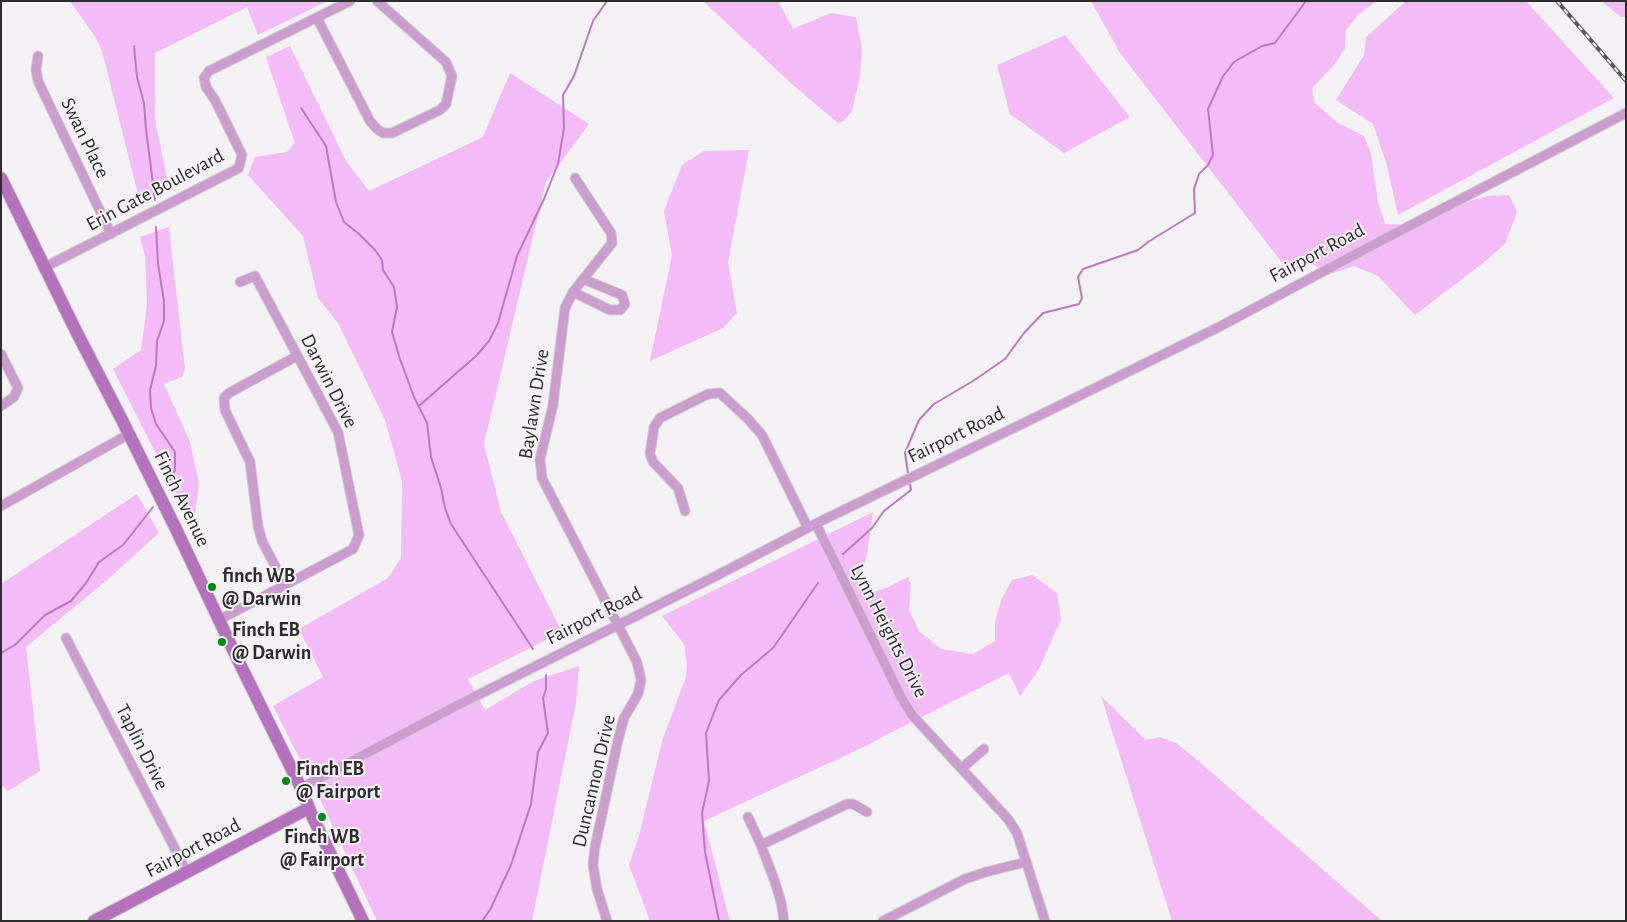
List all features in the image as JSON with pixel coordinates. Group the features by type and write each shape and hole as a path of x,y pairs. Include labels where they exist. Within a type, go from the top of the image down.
{"main road":[{"name":"Finch Avenue","path":"1,178 129,434 302,788 309,808 363,921"},
{"name":"Fairport Road","path":"94,921 309,808"}],"street":[{"name":"Erin Gate Boulevard","path":"45,267 239,168 242,155 215,100 206,87 204,78 209,71 350,1"},
{"path":"317,18 370,121 383,133 392,133 440,110 446,104 452,76 446,62 377,1"},
{"name":"Swan Place","path":"38,56 36,70 38,81 111,234"},
{"name":"Fairport Road","path":"302,788 448,711 812,526 1218,327 1626,113"},
{"name":"Baylawn Drive","path":"575,178 610,233 612,244 573,292 565,308 553,405 540,459 542,478 617,625"},
{"name":"Darwin Drive","path":"219,620 353,549 359,536 338,432 255,276 240,282"},
{"path":"573,292 610,310 620,310 625,304 622,295 583,279"},
{"path":"1,354 18,388 14,397 1,406"},
{"path":"285,585 262,541 258,526 250,462 225,410 224,398 229,393 297,356"},
{"name":"Lynn Heights Drive","path":"685,511 678,488 653,462 650,454 654,427 660,418 708,394 720,393 762,435 812,526 901,697 912,714 1008,820 1017,833 1045,921"},
{"path":"1,506 129,434"},
{"name":"Duncannon Drive","path":"607,921 597,889 593,865 595,847 618,740 624,718 638,694 640,680 637,662 617,625"},
{"name":"Taplin Drive","path":"66,638 188,872"},
{"path":"962,768 984,748"},
{"path":"761,845 847,804 853,804 867,812"},
{"path":"748,817 761,845 781,902 784,921"},
{"path":"883,921 965,878 1026,862"}],"shaded area":[{"path":"70,1 327,1 258,35 247,7 155,53 155,120 169,187 140,202 102,51 96,38"},
{"path":"703,1 778,1 793,29 831,13 856,17 862,48 860,76 852,111 844,121 838,123 793,85"},
{"path":"1091,1 1377,1 1358,15 1346,30 1345,48 1334,65 1312,88 1314,102 1338,123 1364,136 1371,153 1378,202 1385,224 1412,225 1428,222 1453,206 1487,196 1509,195 1517,212 1505,244 1415,315 1378,276 1354,266 1330,274 1312,264 1290,273 1120,53"},
{"path":"1406,1 1526,1 1614,98 1398,215 1387,166 1373,124 1336,100 1364,55 1366,37"},
{"path":"1601,1 1626,1 1626,17 1621,17"},
{"path":"1065,35 1130,117 1064,153 1010,114 997,65"},
{"path":"290,46 346,161 369,191 483,137 510,73 589,124 546,182 484,444 501,512 562,632 468,679 485,710 534,681 579,666 576,703 532,921 377,921 319,797 273,706 323,677 299,629 388,578 401,558 402,481 385,420 338,323 318,298 303,236 248,175 255,157 287,152 295,143 266,57"},
{"path":"749,150 728,262 737,313 723,328 650,361 672,255 664,211 682,165 704,151"},
{"path":"169,227 185,369 182,377 164,384 190,442 199,484 195,514 190,521 113,369 141,350 147,304 145,256 140,237"},
{"path":"137,494 159,533 107,580 26,647 40,771 8,791 1,785 1,584"},
{"path":"873,512 867,555 860,579 862,593 868,594 908,577 911,584 909,610 919,631 941,649 973,654 995,641 995,622 1002,598 1012,580 1032,575 1057,593 1061,619 1039,669 1020,696 1009,673 868,745 704,821 730,921 650,921 629,865 639,836 663,738 686,677 687,664 684,644 662,616"},
{"path":"1101,696 1146,740 1160,737 1176,743 1195,758 1382,921 1172,921"}],"waterway":[{"path":"420,405 476,356 489,341 498,323 517,256 558,164 564,128 563,95 574,76 593,21 607,1"},
{"path":"908,473 905,453 919,420 934,404 1005,359 1024,333 1043,313 1079,304 1082,298 1078,277 1083,269 1138,250 1195,213 1194,189 1199,174 1208,165 1213,155 1208,109 1223,76 1234,62 1262,46 1275,43 1306,1"},
{"path":"134,46 137,77 144,103 155,200"},
{"path":"301,108 326,146 336,202 344,222 375,250 382,260 383,270 394,287 397,307 392,332 414,397 427,423 431,457 451,524 533,649"},
{"path":"156,227 158,264 164,301 164,321 157,341 156,366 150,390 151,408 156,424 175,452 175,470 167,485"},
{"path":"843,554 872,528 884,511 911,490 910,484"},
{"path":"1,653 15,645 45,615 71,601 86,583 99,562 123,545 153,507"},
{"path":"719,921 705,852 702,813 709,781 706,733 719,700 741,675 773,648 818,583"},
{"path":"482,921 490,910 511,865 531,804 538,752 548,733 543,698 546,689 546,675"}],"railway":[{"path":"1557,1 1626,81"}],"place":[{"name":"finch WB @ Darwin","path":"212,587"},
{"name":"Finch EB @ Darwin","path":"222,642"},
{"name":"Finch EB @ Fairport","path":"286,781"},
{"name":"Finch WB @ Fairport","path":"322,817"}]}
